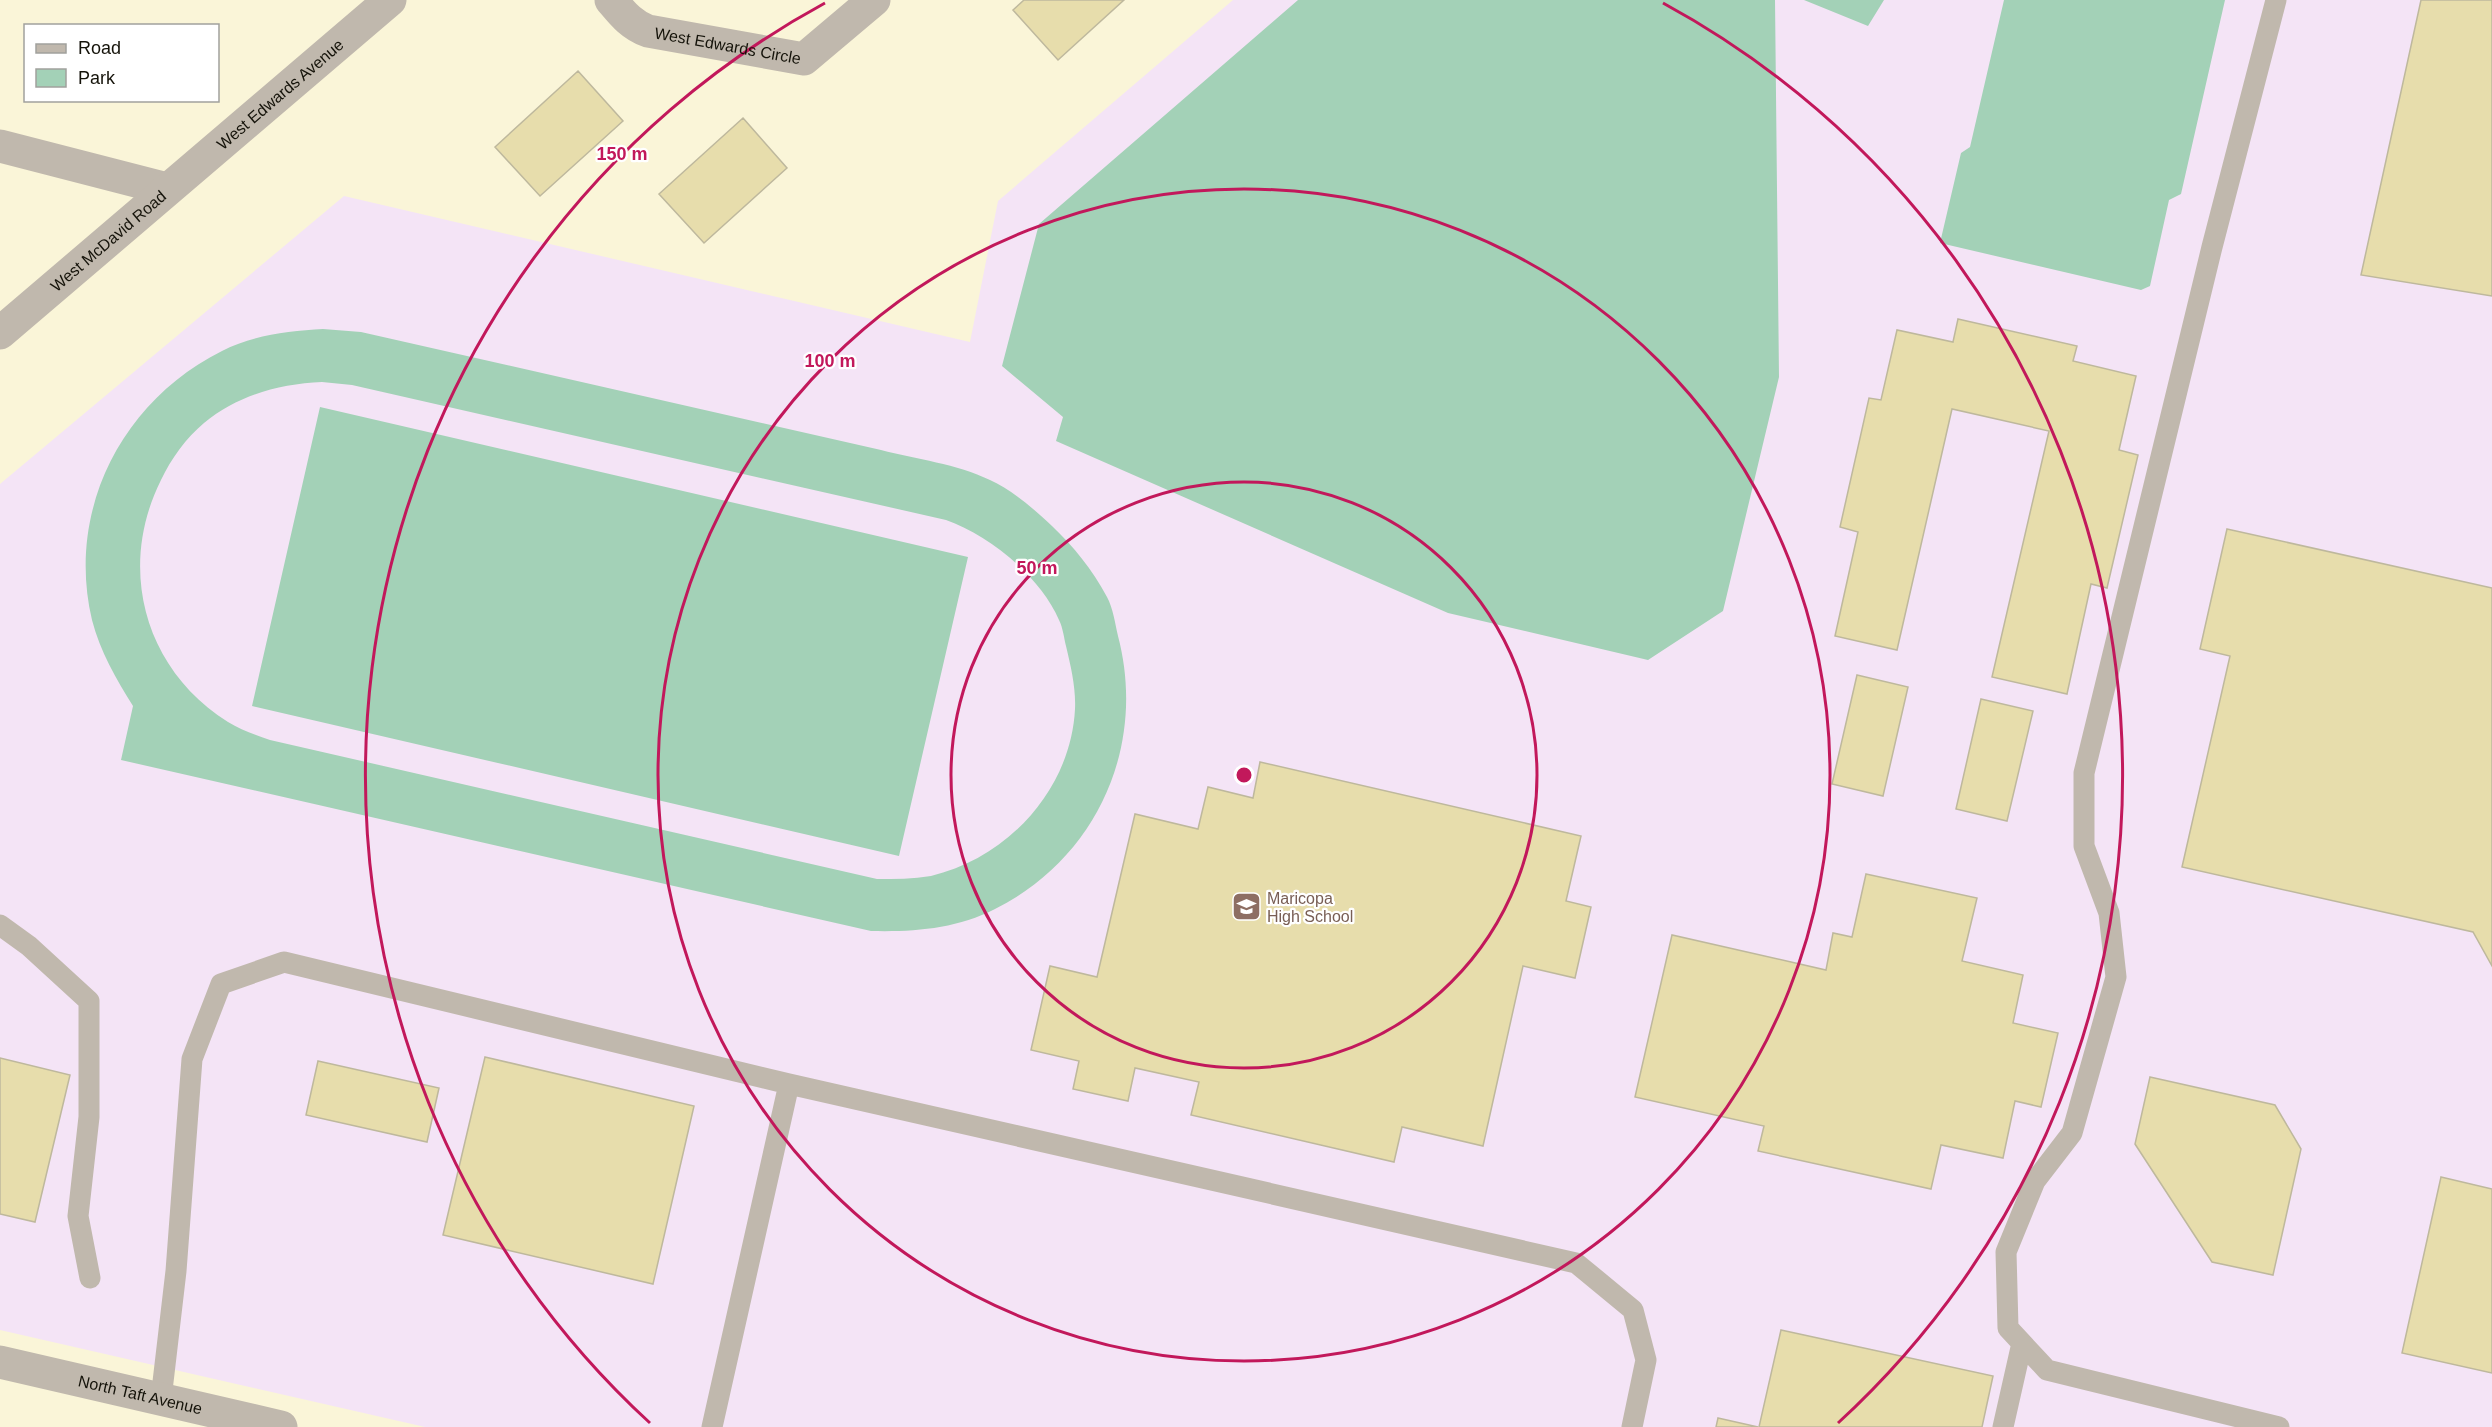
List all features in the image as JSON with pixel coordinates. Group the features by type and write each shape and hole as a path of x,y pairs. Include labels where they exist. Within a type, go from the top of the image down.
{"street":[{"name":"West Edwards Avenue","path":"167,189 390,0"},
{"name":"West Edwards Circle","path":"611,0 628,20 648,31 804,59 874,0"},
{"name":"West McDavid Road","path":"0,146 167,189"},
{"name":"West McDavid Road","path":"0,333 167,189"},
{"name":"North Taft Avenue","path":"0,1362 281,1427"}],"lane":[{"path":"2276,0 2212,247 2084,773 2084,846 2109,913 2116,977 2072,1133 2035,1181 2006,1252 2008,1328 2047,1370 2279,1427"},
{"path":"0,924 29,946 89,1001 89,1116 78,1216 90,1278"},
{"path":"161,1399 176,1271 192,1059 220,984 285,962 789,1084 1576,1263 1633,1310 1646,1360 1632,1427"},
{"path":"712,1427 789,1084"},
{"path":"2003,1427 2022,1343"}],"shaded area":[{"name":"Maricopa High School","path":"1233,0 2492,0 2492,1427 425,1427 0,1330 0,484 344,196 970,342 998,201"}],"green space":[{"path":"1298,0 1775,0 1779,377 1723,611 1648,660 1448,613 1056,441 1063,417 1002,366 1039,224"},
{"path":"1804,0 1884,0 1868,26"},
{"path":"2004,0 2225,0 2181,194 2169,200 2150,286 2141,290 1940,243 1961,153 1970,147"},
{"path":"323,329 361,332 936,462 977,474 1006,489 1038,513 1075,550 1101,587 1114,616 1125,677 1125,718 1119,757 1106,795 1086,829 1061,860 1031,887 995,909 965,921 935,928 871,931 121,760 133,706 99,643 92,620 86,579 87,539 95,500 110,463 130,429 156,399 187,372 222,351 246,341 271,335","holes":["322,382 352,385 946,520 979,536 1027,573 1051,604 1062,630 1073,678 1075,709 1071,738 1062,766 1048,792 1030,816 985,854 959,867 931,876 877,879 270,740 228,722 199,700 176,674 158,645 146,614 141,581 141,547 148,513 161,480 174,457 191,435 217,413 245,398 275,388"]},
{"path":"320,407 968,557 899,856 252,706"}],"building":[{"path":"1024,0 1124,0 1058,60 1013,10"},
{"path":"2421,0 2492,0 2492,296 2361,275"},
{"path":"578,71 623,121 540,196 495,147"},
{"path":"743,118 787,168 704,243 659,194"},
{"path":"1958,319 2077,346 2073,361 2136,376 2119,450 2138,455 2107,588 2091,584 2067,694 1992,677 2049,431 1952,409 1897,650 1835,636 1858,532 1840,527 1869,398 1881,400 1897,330 1953,342"},
{"path":"2227,529 2492,588 2492,966 2473,932 2182,867 2230,656 2200,649"},
{"path":"1857,675 1908,687 1883,796 1832,784"},
{"path":"1981,699 2033,711 2007,821 1956,809"},
{"path":"1260,762 1581,836 1566,901 1591,907 1575,978 1523,966 1483,1146 1402,1127 1394,1162 1191,1115 1199,1082 1135,1068 1128,1101 1073,1089 1079,1061 1031,1050 1050,966 1097,977 1135,814 1198,829 1208,787 1253,798"},
{"path":"1866,874 1977,898 1962,961 2023,975 2013,1023 2058,1033 2041,1107 2015,1101 2003,1158 1941,1145 1931,1189 1758,1151 1764,1126 1635,1097 1672,935 1826,970 1833,933 1852,937"},
{"path":"485,1057 694,1106 653,1284 443,1235"},
{"path":"0,1058 70,1075 35,1222 0,1214"},
{"path":"318,1061 439,1088 427,1142 306,1115"},
{"path":"2150,1077 2275,1105 2301,1149 2273,1275 2212,1262 2135,1144"},
{"path":"2441,1177 2492,1189 2492,1373 2402,1353"},
{"path":"1781,1330 1993,1376 1982,1427 1759,1427"},
{"path":"1718,1418 1758,1427 1716,1427"}],"place":[{"name":"Maricopa High School","path":"1246,907"}]}
